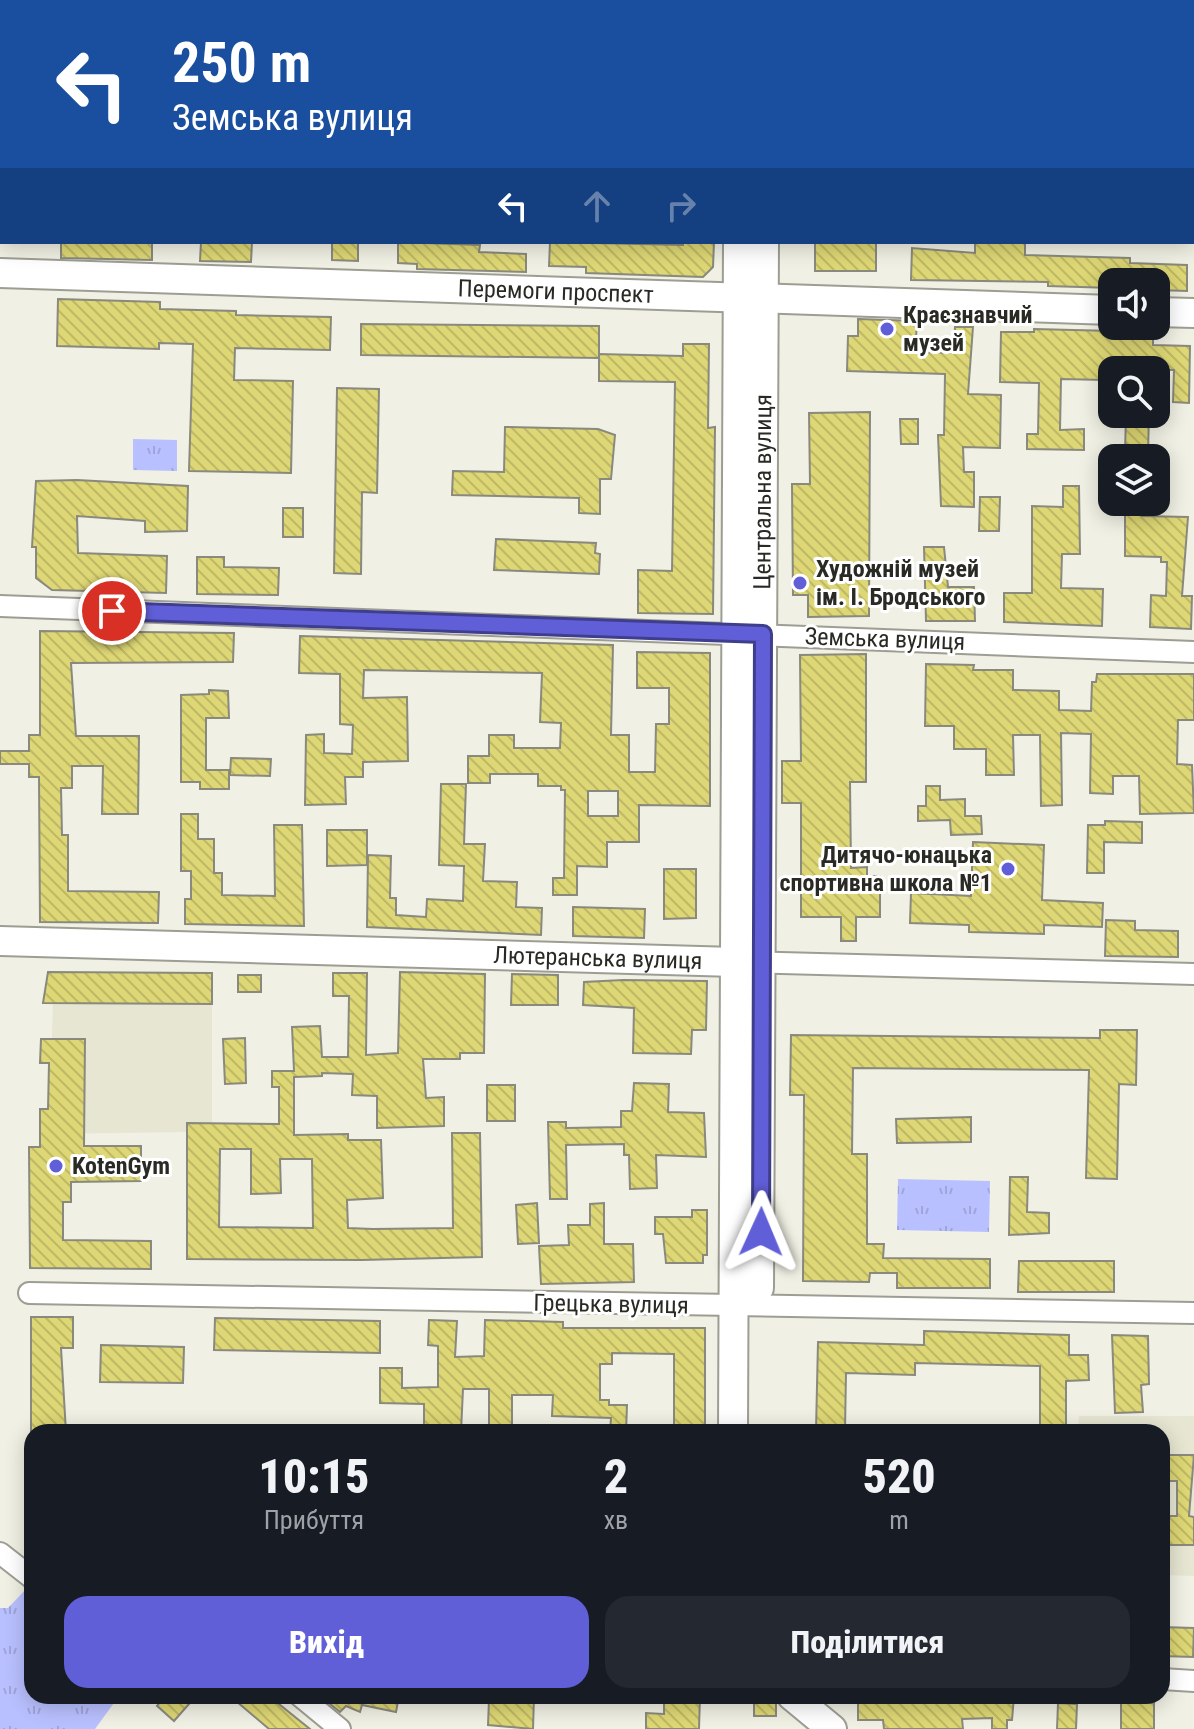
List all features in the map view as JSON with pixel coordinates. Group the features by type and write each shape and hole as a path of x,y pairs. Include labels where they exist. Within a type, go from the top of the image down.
{"street":[{"name":"Центральна вулиця","path":"738,244 751,298"},
{"name":"Центральна вулиця","path":"733,1424 748,962 751,298 764,244"},
{"name":"Перемоги проспект","path":"0,273 1098,310"},
{"path":"1170,312 1194,313"},
{"name":"Земська вулиця","path":"0,606 1194,652"},
{"name":"Лютеранська вулиця","path":"0,941 1194,974"},
{"name":"Грецька вулиця","path":"29,1293 1194,1313"},
{"path":"0,1553 24,1572"},
{"path":"1170,1680 1194,1681"},
{"path":"310,1704 340,1729"},
{"path":"802,1704 832,1729"}],"shaded area":[{"path":"48,972 212,973 212,1124 187,1123 187,1132 40,1134 48,1108 49,1064 41,1063 41,1039 52,1038 53,1003 43,1003"},
{"path":"1079,1416 1194,1416 1194,1576 1170,1575 1170,1424 1078,1424"}],"green space":[{"path":"133,439 177,440 177,471 133,470"},
{"path":"898,1179 990,1181 989,1232 897,1230"},
{"path":"24,1591 24,1704 113,1704 95,1729 0,1729 0,1608 8,1608"}],"building":[{"path":"61,244 152,244 152,260 61,258"},
{"path":"201,244 252,244 251,262 200,261"},
{"path":"332,244 358,244 358,261 332,260"},
{"path":"398,244 480,245 479,252 526,254 526,272 417,269 417,264 398,263"},
{"path":"550,244 714,244 713,267 703,277 586,273 586,267 549,266"},
{"path":"815,244 876,244 876,271 815,271"},
{"path":"975,244 1025,244 1025,255 1130,258 1130,263 1187,265 1187,291 1170,290 1170,268 1098,268 1098,288 1048,286 1048,282 911,280 912,248 975,253"},
{"path":"58,299 160,302 160,309 236,311 236,315 331,317 330,350 235,348 234,380 293,381 291,473 189,471 193,344 159,343 159,349 57,346"},
{"path":"858,319 917,321 916,338 926,339 925,352 954,353 955,327 973,327 968,394 1001,395 1000,448 963,447 964,472 974,472 974,507 941,506 938,435 944,435 945,374 847,371 848,336 858,336"},
{"path":"361,324 599,326 599,358 361,355"},
{"path":"1034,329 1098,331 1098,340 1153,340 1153,345 1190,346 1189,403 1173,402 1174,370 1170,370 1170,356 1098,356 1098,380 1061,379 1060,430 1084,429 1084,450 1027,449 1027,434 1038,434 1039,383 1000,382 1001,332 1034,332"},
{"path":"683,344 709,344 708,428 715,427 713,614 638,613 638,570 672,571 675,382 599,381 599,354 683,356"},
{"path":"337,388 379,389 377,493 362,492 361,574 334,573"},
{"path":"870,412 869,616 808,617 808,595 793,595 792,484 810,484 809,413"},
{"path":"900,419 918,419 918,444 901,444"},
{"path":"505,427 598,429 615,435 611,479 600,479 600,514 579,513 579,498 452,495 453,471 504,472"},
{"path":"1126,428 1149,428 1148,444 1125,444"},
{"path":"36,481 188,486 187,531 145,532 145,521 77,516 78,553 167,556 166,593 52,590 36,578 36,547 32,547"},
{"path":"1063,486 1079,486 1080,554 1062,554 1061,588 1103,589 1102,626 1004,622 1004,593 1032,593 1032,506 1063,507"},
{"path":"980,497 1000,497 999,531 979,531"},
{"path":"283,508 303,508 303,537 283,537"},
{"path":"1125,516 1188,517 1182,596 1192,596 1191,629 1150,627 1151,595 1166,596 1167,562 1161,562 1161,557 1125,556"},
{"path":"496,539 596,543 595,553 600,554 599,574 494,570"},
{"path":"924,547 944,547 948,587 974,587 975,621 926,621"},
{"path":"197,557 224,557 224,567 279,568 278,595 197,594"},
{"path":"40,631 234,633 233,662 71,663 76,736 139,736 138,814 102,814 103,766 72,766 72,788 61,788 62,835 68,835 68,891 159,892 158,923 40,922 39,777 29,777 29,764 0,764 0,751 29,751 29,735 40,735"},
{"path":"300,636 613,645 611,735 629,735 629,772 655,772 656,724 669,724 669,688 637,688 637,652 710,653 710,806 639,805 639,842 607,842 607,867 577,866 577,895 553,895 553,878 564,878 565,790 561,790 561,786 538,786 538,774 490,774 490,783 468,783 468,756 489,756 489,735 514,735 514,748 560,748 561,723 540,722 542,673 364,670 363,698 407,697 408,761 363,762 363,777 345,777 346,804 305,805 306,735 324,734 324,753 352,754 353,725 340,724 340,674 299,673","holes":["588,791 618,791 618,816 588,816"]},
{"path":"866,654 866,782 850,782 851,868 867,867 867,876 880,876 880,917 856,917 856,941 841,941 841,917 801,917 801,803 782,803 782,761 801,761 800,655"},
{"path":"926,664 974,665 973,670 1013,670 1013,690 1059,691 1059,710 1091,711 1092,682 1096,682 1097,674 1194,674 1194,720 1178,720 1177,764 1192,765 1194,813 1140,814 1139,776 1113,776 1113,794 1090,793 1091,734 1061,733 1062,805 1041,806 1040,735 1013,735 1014,775 986,775 986,749 954,749 954,726 925,726"},
{"path":"209,690 228,691 229,718 206,718 206,770 229,770 229,789 200,789 200,782 181,782 181,695 209,694"},
{"path":"231,758 271,759 270,776 230,775"},
{"path":"441,784 466,784 464,844 485,844 483,881 517,882 516,907 542,908 541,935 367,927 368,855 391,856 390,898 396,898 396,915 426,917 427,899 463,901 464,866 439,865"},
{"path":"926,786 940,786 940,800 965,799 965,816 981,816 982,834 951,835 950,820 918,821 918,806 926,806"},
{"path":"181,814 198,814 198,839 214,839 214,873 222,873 222,895 275,896 274,825 302,825 304,926 185,924 185,899 191,899 191,871 181,871"},
{"path":"1105,821 1142,822 1142,843 1104,842 1104,873 1087,873 1088,825 1105,825"},
{"path":"327,830 367,830 367,865 327,866"},
{"name":"Дитячо-юнацька спортивна школа №1","path":"973,842 1044,845 1042,900 1103,903 1102,927 1044,925 1044,934 969,932 969,925 910,923 911,893 971,896"},
{"path":"664,869 696,869 696,918 664,919"},
{"path":"573,907 645,909 644,938 573,936"},
{"path":"1106,920 1135,921 1135,930 1178,931 1178,957 1105,956"},
{"path":"48,972 212,973 212,1004 43,1003"},
{"path":"400,972 485,974 484,1053 460,1053 460,1059 423,1059 426,1098 444,1097 444,1126 377,1128 377,1096 352,1095 353,1074 322,1073 322,1076 294,1077 294,1135 348,1134 348,1140 381,1140 383,1198 347,1200 348,1228 373,1229 453,1228 452,1133 480,1133 482,1257 187,1259 187,1123 279,1124 279,1087 272,1087 272,1071 294,1071 292,1027 320,1026 322,1057 348,1057 349,996 333,996 333,973 367,973 366,1055 398,1053","holes":["220,1149 251,1149 251,1194 281,1193 280,1159 312,1159 313,1228 219,1227"]},
{"path":"512,974 558,975 558,1005 511,1005"},
{"path":"238,975 261,975 261,992 238,992"},
{"path":"707,981 706,1030 692,1030 691,1054 633,1053 634,1008 583,1005 584,982"},
{"path":"1100,1030 1137,1030 1136,1085 1119,1084 1117,1179 1086,1178 1089,1070 853,1068 852,1154 867,1154 867,1244 884,1244 883,1258 990,1259 990,1288 897,1288 897,1273 870,1273 869,1282 803,1281 804,1095 790,1095 791,1035 1100,1038"},
{"path":"245,1038 246,1083 225,1084 223,1039"},
{"path":"41,1039 85,1039 84,1146 141,1146 141,1181 71,1182 71,1202 63,1202 63,1240 151,1241 151,1269 30,1268 29,1147 40,1147 40,1109 48,1109 49,1063 40,1063"},
{"path":"634,1083 669,1084 668,1112 704,1113 706,1157 656,1155 657,1188 630,1189 629,1155 624,1155 624,1144 566,1145 567,1199 550,1199 548,1122 566,1122 566,1128 621,1127 621,1111 632,1111"},
{"path":"487,1085 515,1085 515,1121 487,1121"},
{"path":"971,1117 971,1142 897,1143 896,1119"},
{"path":"1010,1177 1028,1177 1027,1212 1049,1213 1049,1233 1009,1235"},
{"path":"537,1203 539,1243 518,1244 516,1205"},
{"path":"604,1203 604,1244 633,1244 634,1282 541,1284 539,1246 569,1245 568,1225 590,1225 590,1204"},
{"path":"692,1210 707,1210 707,1255 703,1255 703,1263 666,1263 663,1234 655,1234 655,1217 692,1217"},
{"path":"1019,1261 1114,1261 1114,1292 1018,1292"},
{"path":"31,1317 73,1317 73,1348 61,1348 66,1424 31,1424"},
{"path":"215,1318 380,1321 380,1353 214,1350"},
{"path":"429,1320 457,1321 455,1357 484,1356 485,1320 563,1322 563,1328 705,1328 705,1424 674,1424 674,1354 612,1353 612,1364 600,1364 600,1400 609,1400 609,1405 627,1405 626,1424 611,1424 611,1418 552,1416 553,1395 512,1395 512,1424 489,1424 489,1389 463,1389 461,1424 424,1424 424,1404 380,1403 380,1368 402,1368 402,1388 438,1387 438,1346 428,1345"},
{"path":"924,1331 1069,1335 1069,1355 1088,1355 1089,1380 1066,1381 1066,1424 1040,1424 1040,1366 915,1363 915,1375 846,1373 845,1424 816,1424 818,1342 924,1345"},
{"path":"1112,1335 1148,1336 1149,1384 1141,1385 1143,1412 1115,1413"},
{"path":"101,1345 184,1347 183,1383 100,1382"},
{"path":"1170,1455 1194,1455 1189,1516 1194,1517 1194,1545 1170,1545 1170,1516 1177,1516 1177,1481 1170,1481"},
{"path":"1170,1627 1194,1628 1193,1657 1170,1656"},
{"path":"159,1704 189,1704 174,1721 157,1706"},
{"path":"239,1704 279,1704 310,1729 269,1729"},
{"path":"330,1704 398,1704 396,1712 362,1705 360,1712 346,1706 340,1712"},
{"path":"489,1704 534,1704 533,1729 488,1725"},
{"path":"664,1704 700,1704 699,1729 646,1729 646,1713 664,1714"},
{"path":"754,1704 776,1704 776,1716 754,1716"},
{"path":"858,1704 1013,1704 1012,1720 1007,1720 1007,1729 992,1729 992,1718 962,1719 963,1729 884,1729 883,1720 858,1720"},
{"path":"1058,1704 1077,1704 1076,1729 1057,1729"},
{"path":"1121,1704 1154,1704 1154,1729 1121,1729"}],"place":[{"name":"Краєзнавчий музей","path":"887,329"},
{"name":"Художній музей ім. І. Бродського","path":"800,583"},
{"name":"Дитячо-юнацька спортивна школа №1","path":"1008,869"},
{"name":"KotenGym","path":"56,1166"}],"route":[{"path":"112,611 763,634 761,1232"}]}
